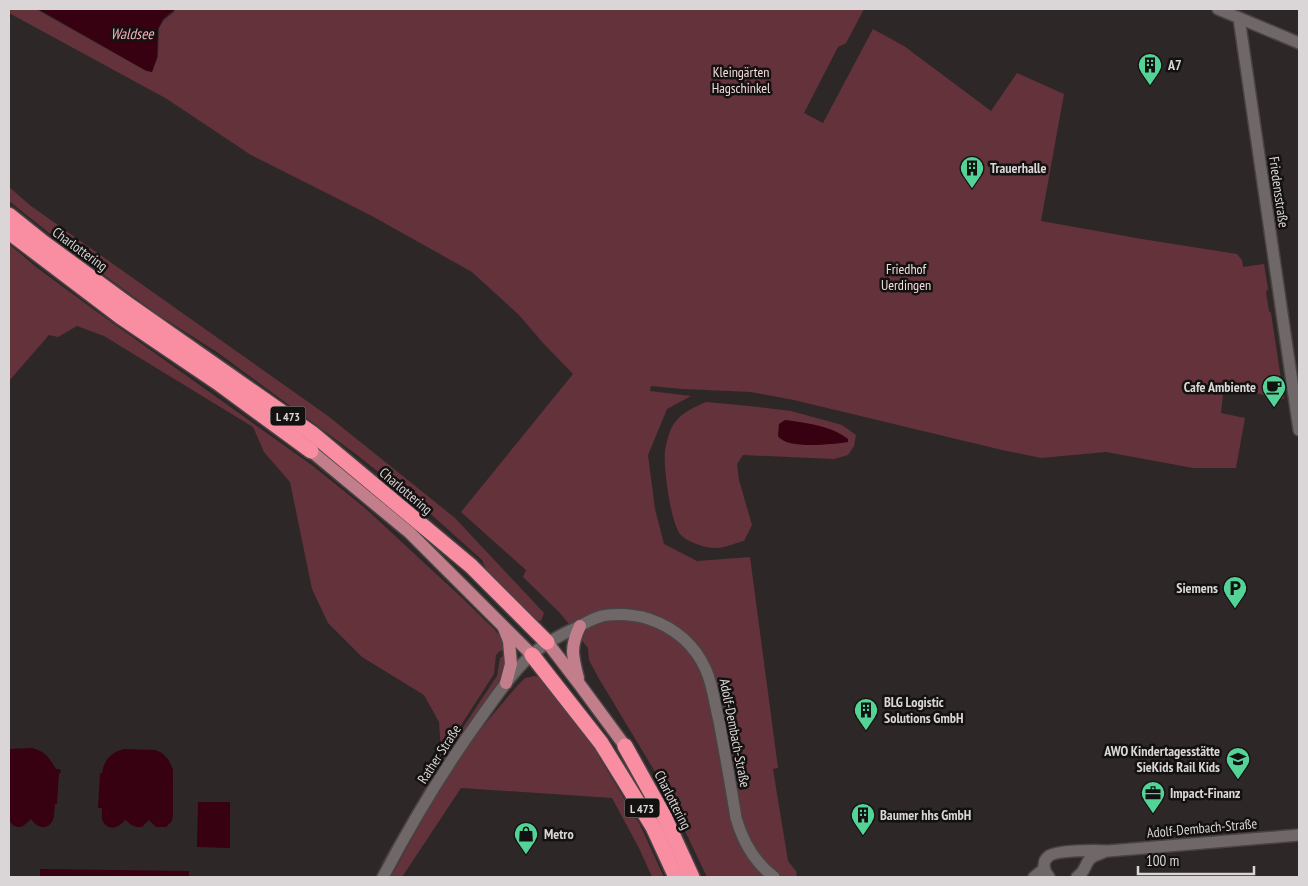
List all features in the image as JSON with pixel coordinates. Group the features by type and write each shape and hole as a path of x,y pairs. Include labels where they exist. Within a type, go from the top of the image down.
{"highway":[{"name":"Charlottering","path":"9,215 126,303 313,434 471,566 547,642"},
{"name":"L 473","path":"9,232 121,317 217,382 311,451"},
{"name":"L 473","path":"532,654 601,743 653,826 676,877"},
{"name":"Charlottering","path":"625,746 665,818 692,877"}],"main road":[{"path":"1218,9 1299,43"},
{"name":"Friedensstraße","path":"1239,18 1299,430"},
{"name":"L 473","path":"311,451 410,533 532,654"},
{"name":"Adolf-Dembach-Straße","path":"532,654 547,642 593,619 607,615 642,617 660,623 673,630 687,642 697,654 706,671 713,693 736,818 741,834 758,862 774,877"},
{"path":"503,626 509,641 511,664 506,683"},
{"path":"580,626 574,638 572,653 580,685"},
{"name":"Charlottering","path":"547,642 625,746"},
{"name":"Rather Straße","path":"383,877 461,745 506,683 532,654"},
{"name":"Adolf-Dembach-Straße","path":"1034,877 1046,873 1044,864 1046,860 1050,855 1058,853 1108,851 1299,835"},
{"name":"Adolf-Dembach-Straße","path":"1080,875 1089,860 1108,851"},
{"name":"Adolf-Dembach-Straße","path":"1076,852 1083,859 1080,875"}],"green space":[{"path":"9,9 36,9 146,71 152,72 158,57 159,28 175,9 864,9 846,43 838,47 804,113 823,123 873,29 904,46 991,111 1017,73 1064,94 1041,221 1237,254 1242,260 1243,267 1264,264 1268,289 1266,292 1284,399 1224,387 1221,413 1245,418 1236,468 1193,468 1106,452 1041,458 794,400 751,392 651,386 650,391 691,396 667,409 648,455 655,509 664,544 697,561 750,557 778,768 773,769 788,861 796,871 797,877 707,877 663,785 589,660 588,648 560,613 523,577 526,570 461,512 573,374 519,315 472,272 372,216 251,155 167,99 9,13"},
{"path":"9,187 31,206 328,416 455,518 544,613 541,621 535,619 488,574 482,560 424,508 357,455 217,352 157,314 73,252 9,201"},
{"path":"9,244 36,267 93,309 313,466 365,508 495,630 504,642 506,649 496,655 494,674 432,770 441,750 439,722 424,695 362,657 328,623 312,589 290,482 264,452 253,427 104,336 77,326 58,337 49,335 9,381"},
{"path":"706,402 791,411 842,425 856,435 854,446 848,455 834,459 743,455 737,464 739,480 752,525 744,541 718,548 709,548 690,541 678,531 671,510 665,459 667,440 677,419 691,409"},
{"path":"508,655 503,675 465,731 377,871 444,756 497,676 500,658"},
{"path":"534,676 544,681 601,753 599,757 640,825 664,877 652,877 639,848 612,798 461,788 402,877 391,877 441,785 473,738 517,686 525,678"}],"water":[{"name":"Waldsee","path":"38,9 174,9 163,19 158,29 157,57 152,72 145,70"},
{"path":"785,420 826,428 841,434 848,439 848,442 811,445 791,443 778,436 779,424"},
{"path":"32,748 44,754 56,769 60,769 57,804 55,804 53,820 50,825 41,827 31,819 23,826 18,827 9,821 9,749"},
{"path":"124,749 156,750 168,759 173,769 173,815 172,821 166,827 156,827 149,820 142,827 136,827 125,820 120,825 111,828 103,822 102,808 98,808 100,773 102,773 104,764 109,757 115,752"},
{"path":"198,802 230,802 230,848 197,847"},
{"path":"40,869 189,871 189,877 40,877"}],"place":[{"name":"A7","path":"1150,86"},
{"name":"Trauerhalle","path":"972,189"},
{"name":"Cafe Ambiente","path":"1274,408"},
{"name":"Siemens","path":"1235,609"},
{"name":"BLG Logistic Solutions GmbH","path":"866,731"},
{"name":"AWO Kindertagesstätte SieKids Rail Kids","path":"1238,780"},
{"name":"Impact-Finanz","path":"1153,814"},
{"name":"Baumer hhs GmbH","path":"863,836"},
{"name":"Metro","path":"526,855"}],"park label":[{"name":"Kleingärten Hagschinkel","path":"741,80"},
{"name":"Friedhof Uerdingen","path":"906,278"}]}
